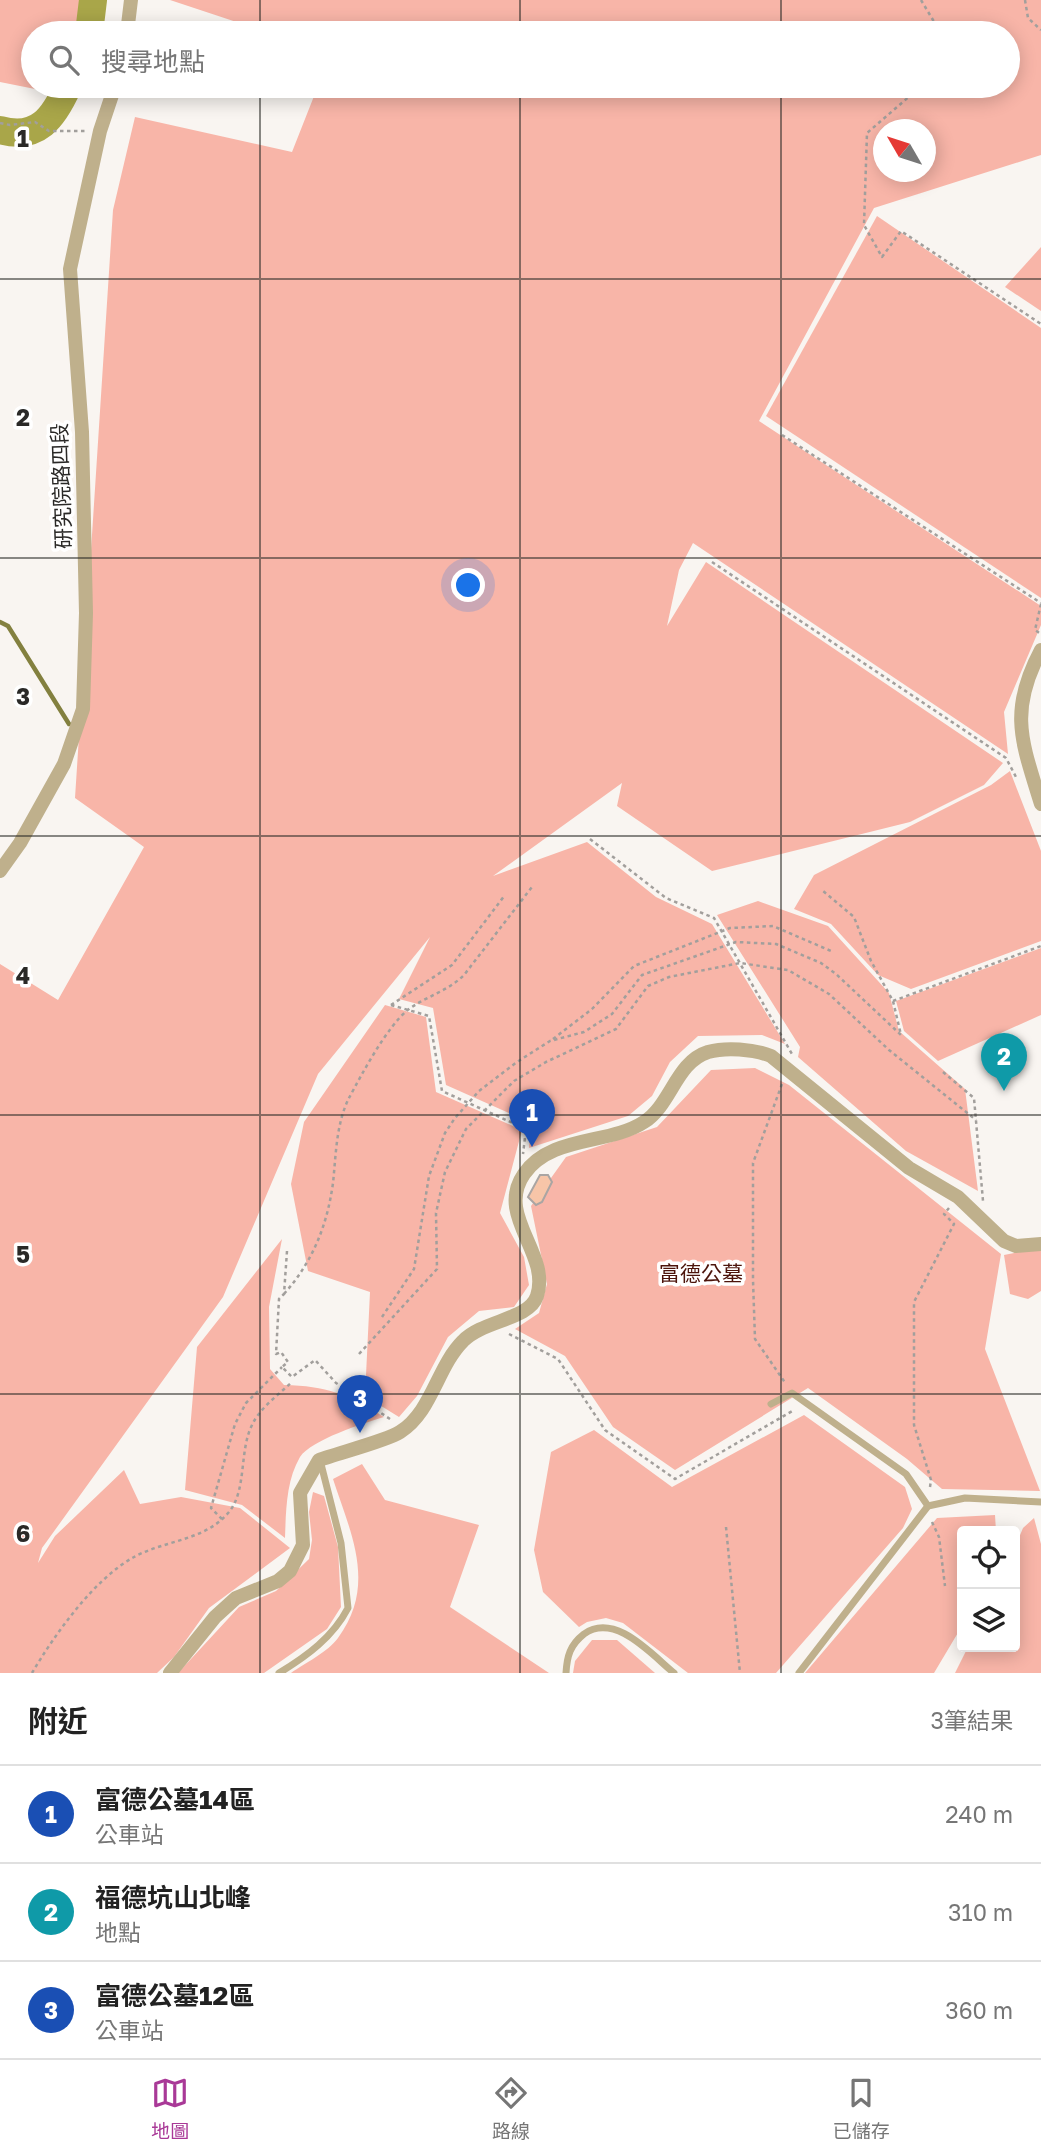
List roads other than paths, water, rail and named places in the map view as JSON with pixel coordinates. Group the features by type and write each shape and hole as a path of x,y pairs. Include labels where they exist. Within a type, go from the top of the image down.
{"street":[{"path":"128,21 131,0"},
{"name":"研究院路四段","path":"0,871 65,764 83,709 86,613 82,432 70,270 100,131 111,98"},
{"path":"1041,650 1021,703 1020,724 1041,804"},
{"path":"170,1673 236,1598 278,1581 290,1571 303,1545 300,1493 319,1460 400,1433 421,1411 463,1340 492,1321 515,1317 530,1307 537,1297 534,1259 516,1209 519,1185 525,1172 545,1156 644,1122 660,1107 688,1065 707,1053 763,1053 788,1068 909,1167 958,1197 1004,1241 1016,1246 1041,1244"}],"lane":[{"path":"771,1404 792,1393 906,1474 928,1506"},
{"path":"279,1673 326,1638 348,1608 341,1543 319,1460"},
{"path":"799,1673 928,1506 965,1498 1041,1502"},
{"path":"566,1673 567,1656 573,1643 600,1627 614,1628 626,1635 674,1673"}],"waterway":[{"path":"90,21 93,0"},
{"path":"0,130 13,133 35,129 57,108 62,98"},
{"path":"0,622 8,626 69,724"}],"place":[{"name":"福德坑山北峰","path":"1004,1091"},
{"name":"富德公墓14區","path":"532,1147"},
{"name":"富德公墓12區","path":"360,1433"}],"park label":[{"name":"富德公墓","path":"701,1274"}]}
